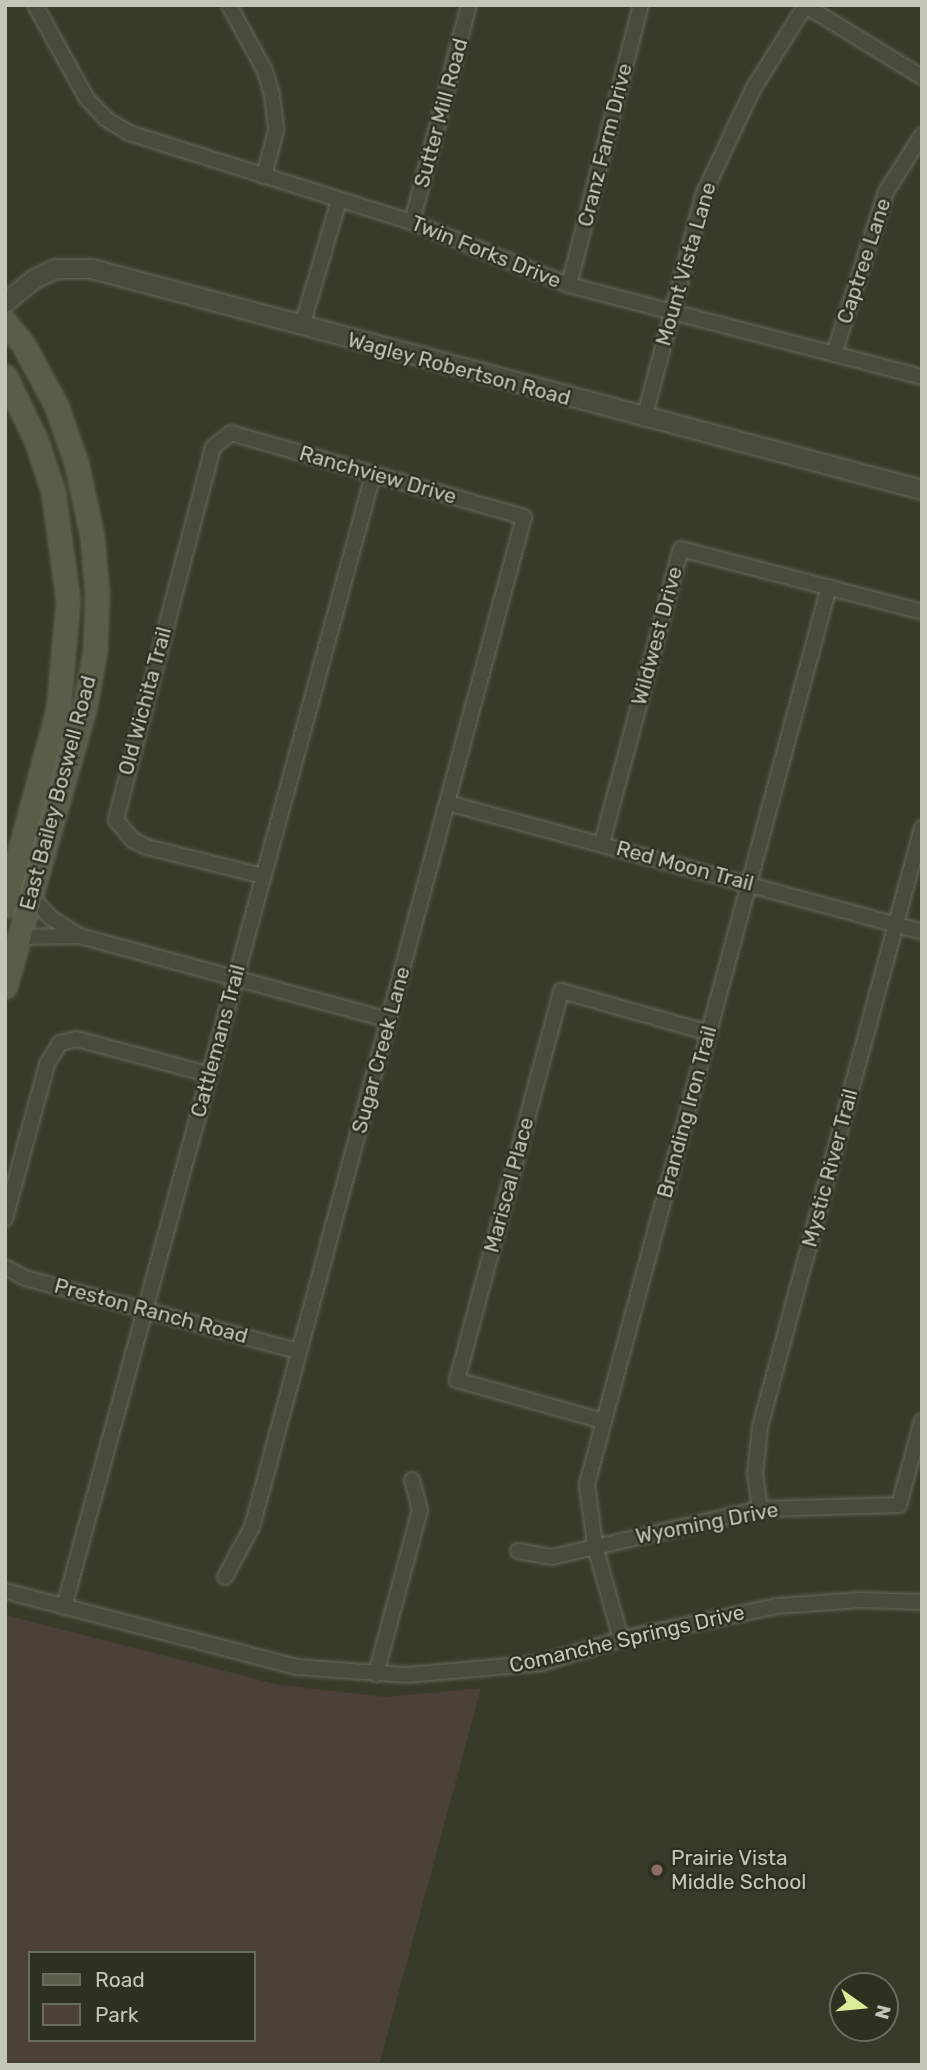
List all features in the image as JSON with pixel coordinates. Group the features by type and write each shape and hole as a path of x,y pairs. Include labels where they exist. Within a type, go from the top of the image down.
{"main road":[{"name":"East Bailey Boswell Road","path":"5,322 23,344 56,405 76,462 92,536 97,593 95,650 85,706 30,895 15,925 5,987"},
{"name":"East Bailey Boswell Road","path":"5,376 36,440 53,491 68,600 58,709 5,906"}],"street":[{"name":"Twin Forks Drive","path":"35,5 87,99 106,119 129,133 412,222 569,285 922,377"},
{"path":"229,5 265,71 272,95 276,130 264,176"},
{"name":"Sutter Mill Road","path":"412,222 469,5"},
{"name":"Cranz Farm Drive","path":"569,285 641,5"},
{"path":"806,6 922,77"},
{"name":"Mount Vista Lane","path":"644,419 671,312 714,170 753,89 806,6"},
{"name":"Captree Lane","path":"834,354 886,192 922,135"},
{"path":"302,326 339,200"},
{"name":"Wagley Robertson Road","path":"5,303 33,280 56,269 75,268 922,490"},
{"name":"Ranchview Drive","path":"231,433 524,517"},
{"name":"Old Wichita Trail","path":"231,433 213,447 116,820 132,840 147,847 263,876"},
{"name":"Cattlemans Trail","path":"64,1607 373,475"},
{"name":"Sugar Creek Lane","path":"225,1577 253,1527 298,1351 524,517"},
{"name":"Wildwest Drive","path":"602,844 681,549 922,612"},
{"name":"Branding Iron Trail","path":"621,1639 595,1546 587,1484 829,587"},
{"name":"Red Moon Trail","path":"448,803 922,932"},
{"name":"Mystic River Trail","path":"760,1509 755,1475 761,1427 922,828"},
{"path":"30,895 50,918 80,936"},
{"path":"15,925 80,936 389,1020"},
{"name":"Mariscal Place","path":"603,1421 457,1380 561,991 709,1033"},
{"path":"5,1219 47,1064 60,1043 78,1040 208,1074"},
{"name":"Preston Ranch Road","path":"5,1267 24,1278 298,1351"},
{"name":"Wyoming Drive","path":"517,1551 552,1557 760,1509 899,1505 922,1421"},
{"path":"376,1674 420,1510 412,1480"},
{"name":"Comanche Springs Drive","path":"5,1591 261,1660 376,1674 439,1675 519,1666 621,1639 777,1606 849,1600 922,1602"}],"green space":[{"path":"5,1615 279,1685 386,1697 481,1688 379,2065 5,2065"}],"place":[{"name":"Prairie Vista Middle School","path":"657,1870"}]}
